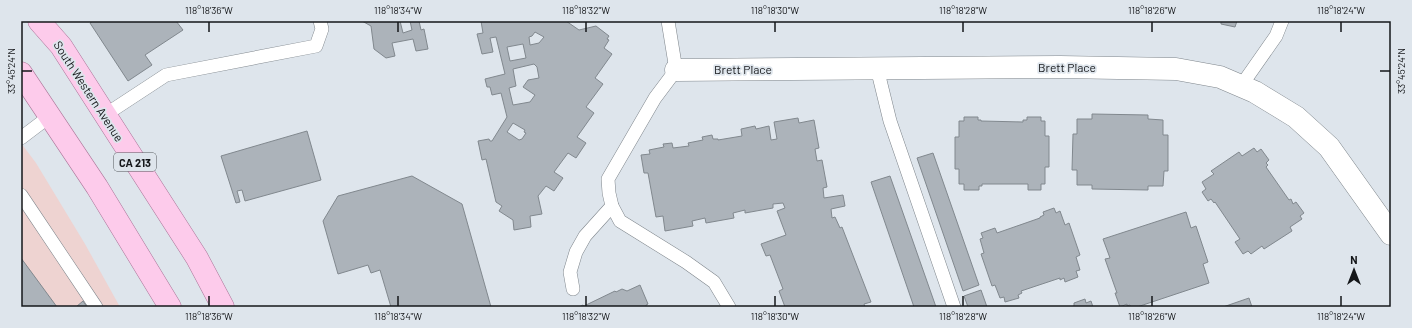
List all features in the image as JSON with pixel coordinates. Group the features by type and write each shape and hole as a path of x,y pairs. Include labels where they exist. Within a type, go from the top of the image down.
{"main road":[{"name":"South Western Avenue","path":"46,23 197,258 223,307"},
{"path":"21,73 97,186 170,307"}],"street":[{"name":"Brett Place","path":"676,70 1060,67 1176,69 1220,77 1255,92 1296,117 1329,147 1391,234"}],"lane":[{"path":"105,115 166,75 316,46 322,29 320,21"},
{"path":"668,21 676,70 654,98 608,179 609,193 612,206 620,221 686,262 714,282 729,307"},
{"path":"1241,86 1276,36 1282,21"},
{"path":"877,68 890,122 954,307"},
{"path":"21,138 50,116"},
{"path":"21,195 96,307"},
{"path":"573,289 570,272 576,252 585,236 612,206"}],"shaded area":[{"path":"21,143 36,163 85,244 120,307 21,307"}],"building":[{"path":"93,21 176,21 183,30 145,55 152,65 128,81 90,23"},
{"path":"362,21 400,21 403,33 412,30 410,21 419,21 421,30 424,29 428,49 416,51 413,39 392,43 395,56 386,58 374,49 371,26"},
{"path":"481,21 566,21 579,30 596,26 609,36 607,39 609,40 604,48 612,54 595,78 603,84 586,107 594,113 577,137 586,143 576,158 568,153 554,172 563,178 554,191 546,186 538,196 542,214 530,216 531,227 514,230 513,220 499,211 502,206 496,202 486,159 482,160 478,141 489,139 492,141 507,117 501,93 492,95 490,87 487,87 485,79 505,74 496,37 490,38 493,52 482,54 477,34 483,33","holes":["535,32 544,37 539,43 530,45 529,37","523,44 526,58 510,61 507,47","534,64 537,67 539,78 528,80 523,87 535,95 530,102 513,105 509,88 516,86 513,69","513,123 525,130 524,132 526,133 522,139 519,140 507,132"]},
{"path":"1221,21 1237,21 1235,27 1221,24"},
{"path":"1092,114 1148,115 1148,119 1163,120 1163,135 1168,135 1168,171 1164,171 1163,186 1148,186 1148,190 1092,189 1092,185 1077,185 1077,170 1072,170 1073,134 1077,134 1077,119 1092,119"},
{"path":"964,117 978,117 978,120 981,121 1023,122 1023,120 1027,120 1027,117 1041,117 1041,121 1045,121 1045,136 1049,136 1049,167 1045,167 1045,184 1041,184 1041,190 1028,190 1028,184 982,184 982,186 979,186 979,190 964,190 964,184 959,184 959,169 955,169 955,137 959,137 959,121 964,121"},
{"path":"798,118 799,123 814,120 819,148 815,149 817,161 822,160 827,187 823,188 824,198 843,195 845,206 831,209 832,218 835,217 840,228 842,227 871,302 864,304 865,307 785,307 779,291 783,289 770,255 766,256 761,244 786,235 777,211 785,208 783,203 773,204 773,208 745,213 745,210 733,213 734,218 706,223 705,218 692,221 693,226 665,231 663,216 656,217 648,173 644,173 641,155 650,154 649,150 664,147 663,144 672,143 673,148 689,146 688,143 703,140 702,137 712,135 713,139 718,140 742,136 741,129 755,126 756,129 769,126 771,140 777,139 774,122"},
{"path":"307,131 321,180 245,201 242,190 237,191 240,202 236,203 221,156"},
{"path":"1254,148 1257,152 1261,149 1269,160 1266,163 1268,165 1266,167 1289,200 1291,199 1293,204 1296,202 1304,213 1300,216 1302,219 1290,227 1292,231 1264,249 1262,246 1251,254 1248,251 1243,254 1235,242 1240,239 1215,202 1214,203 1211,199 1208,201 1202,192 1206,189 1202,182 1214,174 1211,171 1239,152 1242,156"},
{"path":"933,153 979,285 963,291 917,158"},
{"path":"412,176 462,204 491,307 391,307 380,270 371,273 368,265 338,274 323,221 338,196"},
{"path":"890,176 936,307 914,307 871,182"},
{"path":"1054,208 1056,213 1060,211 1065,225 1069,223 1080,255 1076,257 1080,270 1076,271 1078,277 1065,282 1064,278 1060,280 1060,278 1021,291 1022,293 1018,295 1019,298 1005,302 1004,297 1000,298 995,285 992,286 981,254 984,253 980,239 983,238 981,233 995,228 997,233 1040,218 1044,215 1043,212"},
{"path":"1186,212 1191,228 1196,226 1208,262 1203,264 1209,283 1137,307 1131,307 1130,305 1127,306 1127,304 1120,307 1115,293 1117,293 1105,259 1110,258 1103,239"},
{"path":"21,258 57,307 21,307"},
{"path":"640,285 648,304 646,307 579,307 615,291 616,292 622,289 627,291"},
{"path":"981,290 987,307 968,307 964,296"},
{"path":"1249,298 1252,307 1223,307"},
{"path":"1085,299 1086,303 1091,301 1093,307 1071,307 1074,306 1074,303"},
{"path":"83,301 87,307 76,307"}]}
